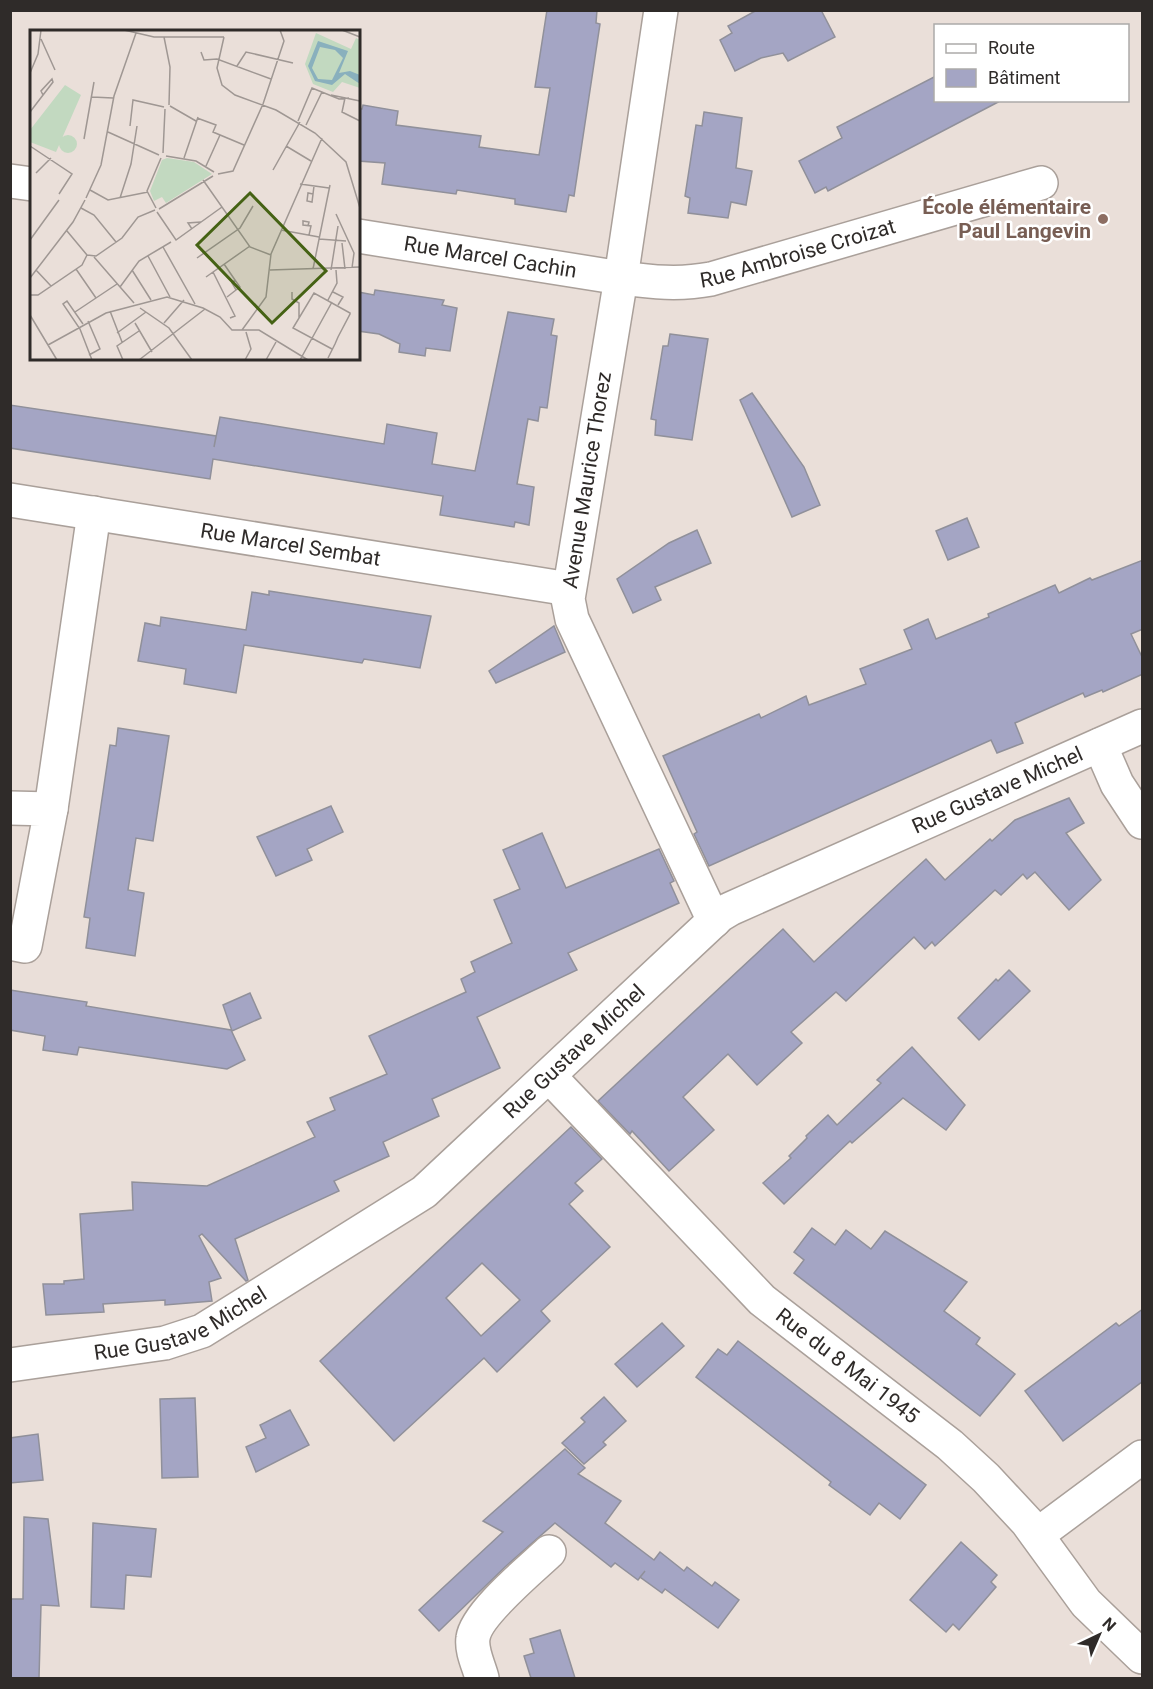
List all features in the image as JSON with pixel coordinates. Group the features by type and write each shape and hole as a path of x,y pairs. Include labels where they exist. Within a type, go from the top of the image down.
{"street":[{"name":"Avenue Maurice Thorez","path":"661,10 621,278 568,599 572,619 714,921"},
{"path":"10,181 30,184"},
{"name":"Rue Ambroise Croizat","path":"621,278 663,284 711,279 1041,183"},
{"name":"Rue Marcel Cachin","path":"360,236 621,278"},
{"name":"Rue Marcel Sembat","path":"10,500 569,589"},
{"path":"18,945 51,809 93,513"},
{"name":"Rue Gustave Michel","path":"10,1365 165,1343 202,1331 424,1192 714,921 730,909 1143,726"},
{"path":"1100,745 1117,784 1143,822"},
{"path":"10,808 51,809"},
{"name":"Rue du 8 Mai 1945","path":"549,1076 762,1300 950,1445 1002,1494 1036,1535 1086,1603 1143,1657"},
{"path":"1036,1535 1143,1457"},
{"path":"482,1678 473,1648 473,1637 478,1625 488,1611 549,1552"}],"building":[{"path":"547,10 597,10 596,23 600,24 574,196 569,195 566,212 515,204 515,199 457,190 456,194 382,184 385,163 360,161 360,109 363,105 398,111 396,125 481,136 479,147 539,155 550,88 535,87"},
{"path":"757,10 821,10 835,37 788,61 783,53 761,58 735,71 720,40 732,33 728,26"},
{"path":"934,77 934,102 998,102 828,191 826,187 815,193 799,161 842,138 837,127"},
{"path":"704,112 742,118 736,168 752,171 746,205 731,202 728,218 688,213 690,198 685,196 696,125 702,126"},
{"path":"375,290 444,300 442,305 457,308 450,351 426,348 425,356 399,352 400,344 379,334 360,331 360,292 374,295"},
{"path":"508,312 554,319 551,335 557,336 547,408 540,407 538,421 528,419 517,484 534,487 529,525 515,522 514,527 440,515 443,496 213,459 210,479 10,448 10,405 216,436 214,447 220,417 384,444 387,424 437,433 432,464 475,471"},
{"path":"670,334 708,339 692,440 655,435 656,420 651,419 663,346 668,346"},
{"path":"752,393 804,467 820,505 792,517 740,400"},
{"path":"967,518 979,547 948,560 936,531"},
{"path":"697,530 711,563 655,587 661,600 633,613 617,579 669,543"},
{"path":"1143,560 1143,629 1131,634 1143,659 1143,674 1103,692 1102,690 1085,697 1083,693 1015,723 1023,743 997,753 991,740 709,866 694,834 697,832 663,756 759,714 761,718 806,696 809,705 866,684 860,669 912,649 904,630 928,619 936,639 989,617 988,614 1055,585 1059,593 1090,578 1092,580"},
{"path":"269,591 431,616 420,668 364,659 362,663 244,645 236,693 184,684 186,669 138,661 145,623 160,626 161,617 246,630 252,592 269,595"},
{"path":"554,626 565,652 496,683 489,671"},
{"path":"118,728 169,736 153,841 136,838 128,890 144,893 135,956 86,948 90,918 84,917 110,745 116,746"},
{"path":"1069,798 1084,823 1066,833 1101,880 1069,910 1035,872 1027,879 1023,874 1001,895 995,890 935,946 932,942 925,949 914,937 846,1001 836,992 791,1032 802,1043 757,1085 728,1054 683,1097 714,1130 669,1171 632,1131 630,1134 598,1101 783,929 814,962 926,859 945,880 990,839 992,841 1015,820"},
{"path":"331,806 343,832 307,849 312,860 276,876 257,837"},
{"path":"542,833 566,888 659,849 674,881 670,883 679,903 568,953 577,970 477,1017 500,1068 432,1099 439,1116 383,1142 389,1156 334,1181 339,1191 235,1239 248,1280 246,1281 202,1234 199,1236 221,1278 209,1282 212,1301 165,1305 165,1300 103,1304 104,1312 46,1315 43,1284 64,1284 64,1281 84,1279 80,1214 133,1210 132,1182 207,1186 315,1137 307,1122 335,1110 330,1098 387,1074 369,1036 466,992 461,979 475,972 471,962 512,943 494,900 520,889 503,850"},
{"path":"1009,970 1030,991 979,1040 958,1018 996,979 998,981"},
{"path":"10,990 87,1002 86,1006 231,1030 245,1060 227,1069 79,1047 77,1055 43,1050 45,1036 10,1030"},
{"path":"250,993 261,1018 232,1031 223,1005"},
{"path":"912,1047 965,1105 946,1130 903,1098 852,1143 850,1141 784,1204 763,1183 791,1158 789,1156 807,1138 806,1136 828,1115 837,1125 881,1083 877,1080"},
{"path":"571,1127 602,1159 575,1183 583,1191 569,1204 610,1247 541,1311 550,1321 497,1372 484,1358 394,1441 320,1361","holes":["482,1263 520,1300 481,1336 446,1298"]},
{"path":"812,1228 835,1245 846,1230 871,1249 885,1231 967,1282 944,1311 980,1338 976,1344 1015,1374 980,1416 794,1273 804,1260 794,1252"},
{"path":"1143,1309 1143,1381 1063,1441 1025,1391 1116,1323 1119,1326"},
{"path":"662,1323 684,1346 637,1387 615,1364"},
{"path":"738,1341 926,1485 900,1519 879,1503 870,1515 829,1485 831,1482 696,1377 718,1349 727,1355"},
{"path":"604,1397 626,1421 603,1442 606,1445 584,1464 562,1443 585,1422 581,1418"},
{"path":"195,1398 198,1477 162,1478 160,1399"},
{"path":"290,1410 309,1445 256,1472 246,1447 266,1438 260,1425"},
{"path":"38,1434 43,1480 10,1483 10,1438"},
{"path":"565,1449 585,1468 578,1474 621,1501 605,1523 654,1560 660,1552 684,1571 687,1567 712,1586 715,1582 739,1600 718,1628 665,1589 662,1593 640,1577 638,1580 615,1563 611,1567 555,1523 505,1567 439,1631 419,1610 503,1532 483,1521"},
{"path":"24,1517 48,1519 59,1606 41,1605 39,1678 10,1678 10,1599 23,1599"},
{"path":"93,1523 156,1529 151,1577 126,1575 124,1609 91,1607"},
{"path":"961,1542 997,1575 991,1582 996,1587 959,1630 953,1624 946,1632 910,1600"},
{"path":"560,1630 575,1678 531,1678 524,1656 534,1653 530,1639"}],"place":[{"name":"École élémentaire Paul Langevin","path":"1103,219"}]}
